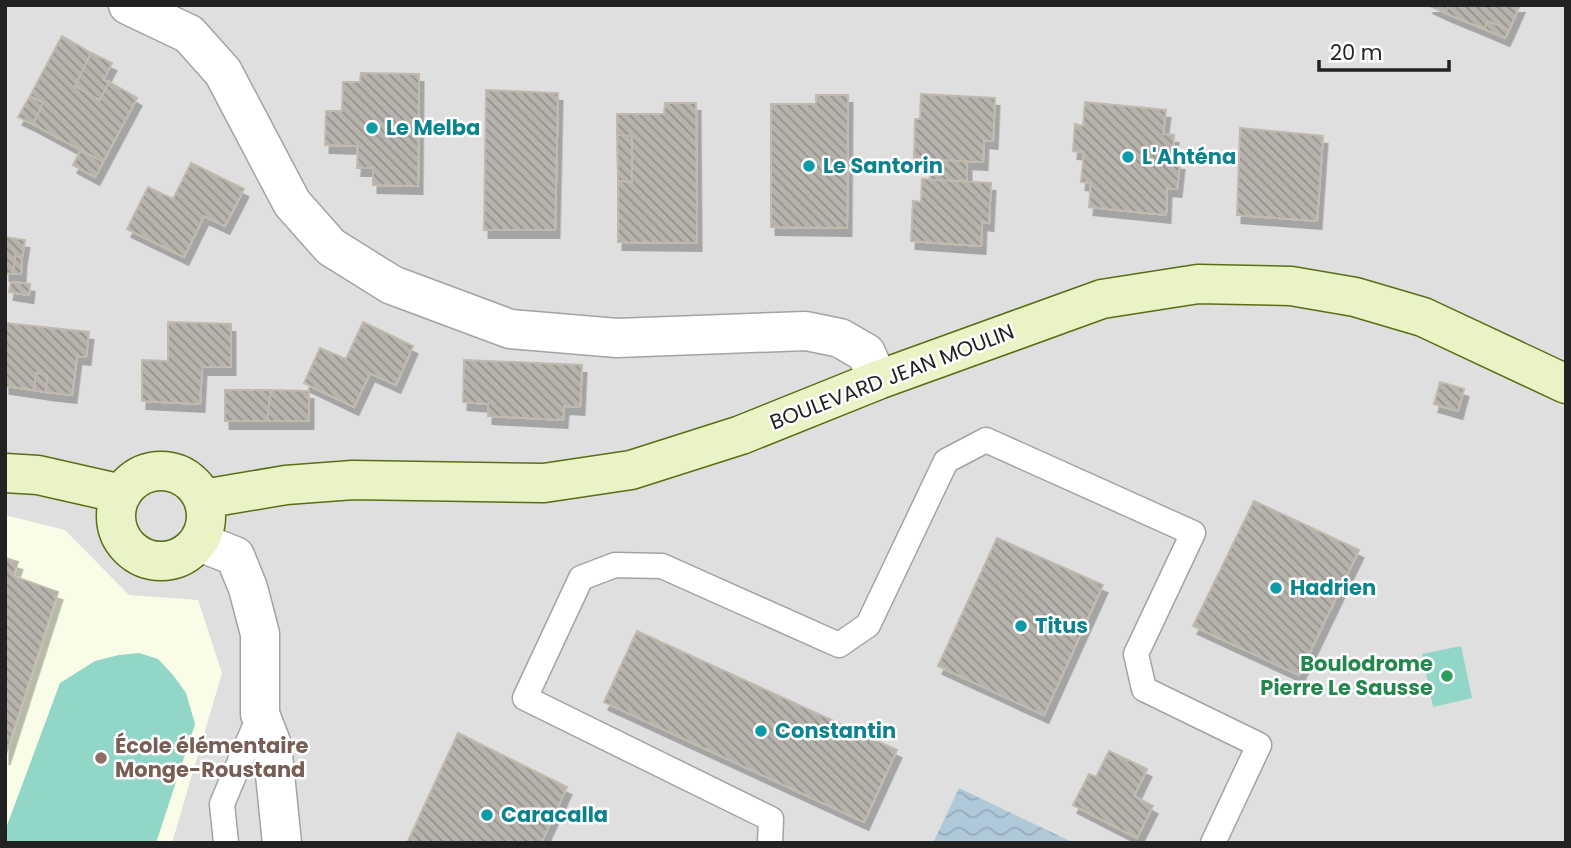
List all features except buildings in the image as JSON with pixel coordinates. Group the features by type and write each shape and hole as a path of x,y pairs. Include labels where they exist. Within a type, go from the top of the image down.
{"street":[{"path":"128,5 189,34 223,72 292,203 331,247 392,285 510,329 617,338 806,331 840,338 866,353 878,380"},
{"name":"BOULEVARD JEAN MOULIN","path":"203,499 286,485 340,481 544,483 631,470 741,435 878,380 1102,299 1198,284 1291,286 1355,297 1423,317 1566,384"},
{"path":"163,471 176,474 196,488 203,499 205,528 199,542 177,559 150,560 137,555 127,546 116,521 122,494 139,476 163,471"},
{"path":"5,473 38,475 122,494"},
{"path":"199,542 235,556 248,588 260,634 260,714 272,745 282,843"}],"lane":[{"path":"770,843 771,819 524,698 581,578 615,565 662,566 839,645 868,625 946,461 986,440 1193,533 1136,654 1144,689 1259,745 1213,843"},
{"path":"226,843 222,804 260,714"}],"shaded area":[{"path":"5,5 1566,5 1566,843 5,843"},
{"name":"École élémentaire Monge-Roustand","path":"5,515 65,530 129,595 198,600 222,673 172,843 5,843"}],"green space":[{"name":"Boulodrome Pierre Le Sausse","path":"1461,646 1472,698 1433,707 1422,654"},
{"path":"139,653 158,659 173,675 186,693 195,724 156,843 5,843 5,831 60,683 95,661"}],"water":[{"path":"959,788 1074,843 933,843"}],"place":[{"name":"Le Melba","path":"372,128"},
{"name":"L'Ahténa","path":"1128,157"},
{"name":"Le Santorin","path":"809,166"},
{"name":"Hadrien","path":"1276,588"},
{"name":"Titus","path":"1021,626"},
{"name":"Boulodrome Pierre Le Sausse","path":"1447,676"},
{"name":"Constantin","path":"761,731"},
{"name":"École élémentaire Monge-Roustand","path":"101,758"},
{"name":"Caracalla","path":"487,815"}]}
